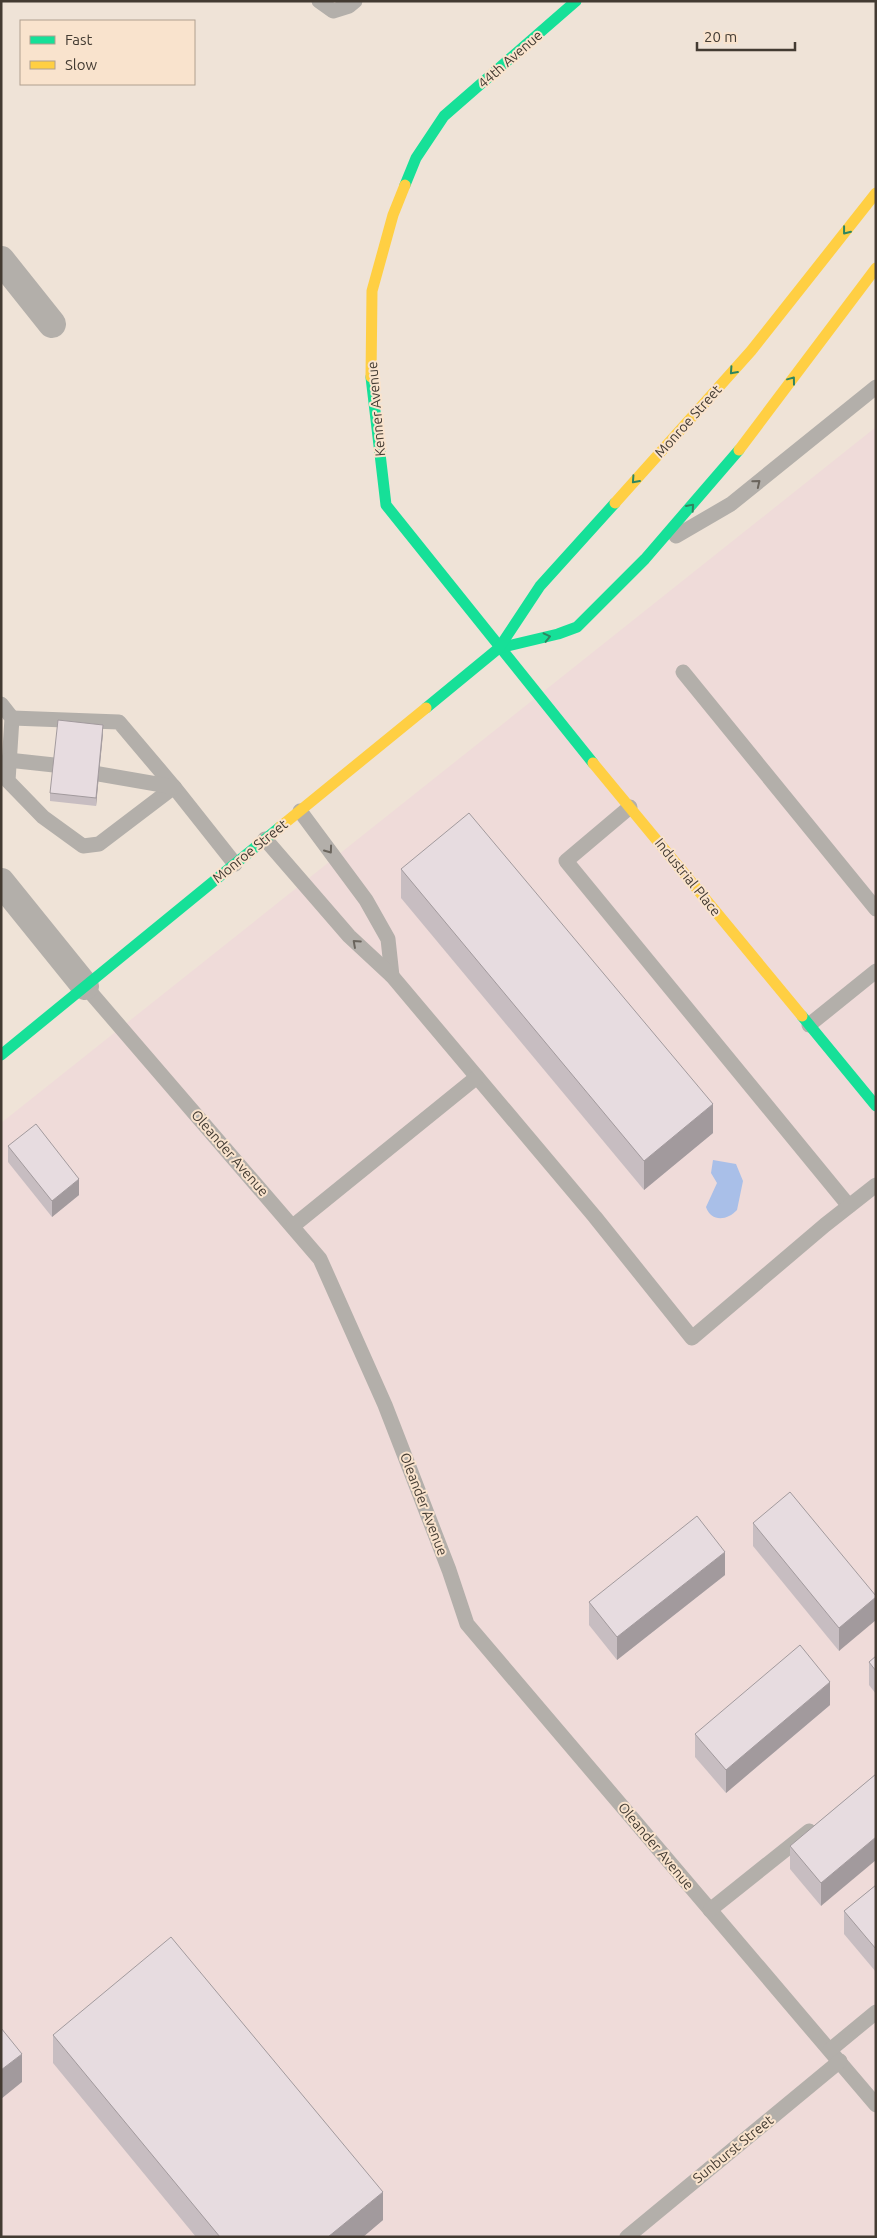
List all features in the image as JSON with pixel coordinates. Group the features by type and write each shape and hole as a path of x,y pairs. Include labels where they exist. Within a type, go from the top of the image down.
{"main road":[{"name":"44th Avenue","path":"444,116 576,1"},
{"name":"Kenner Avenue","path":"444,116 416,158 393,214 372,291 372,383 386,505 499,648"},
{"name":"Monroe Street","path":"1,1055 499,648 540,586 751,351 876,193"},
{"name":"Monroe Street","path":"499,648 558,634 577,627 657,546 725,468 876,268"},
{"name":"Industrial Place","path":"499,648 876,1106"}],"street":[{"path":"1,260 52,324"},
{"name":"Oleander Avenue","path":"1,882 86,986"}],"lane":[{"path":"319,1 333,11 349,6 355,1"},
{"path":"657,546 731,504 876,388"},
{"path":"683,672 876,909"},
{"path":"1,704 12,718 5,782 43,817 83,846 99,844 174,786"},
{"path":"12,718 119,722 174,786 235,864"},
{"path":"8,760 54,765"},
{"path":"99,774 174,786"},
{"path":"630,808 566,861 849,1206"},
{"path":"300,811 366,900 388,939 392,976"},
{"path":"265,839 349,936 392,976 595,1217 692,1338 876,1185"},
{"path":"809,1025 876,970"},
{"name":"Oleander Avenue","path":"86,986 320,1259 381,1397 449,1570 467,1624 876,2105"},
{"path":"293,1226 477,1077"},
{"path":"710,1910 822,1820"},
{"name":"Sunburst Street","path":"627,2237 835,2056 876,2012"}],"shaded area":[{"path":"876,427 876,2237 1,2237 1,1123"}],"water":[{"path":"713,1160 736,1164 743,1181 737,1210 724,1218 715,1217 708,1212 706,1207 717,1183 711,1173"}],"building":[{"path":"58,720 103,725 96,798 50,793"},
{"path":"469,813 713,1104 644,1161 401,869"},
{"path":"36,1124 79,1179 52,1201 8,1146"},
{"path":"790,1492 876,1596 839,1628 753,1523"},
{"path":"697,1516 725,1552 617,1637 589,1602"},
{"path":"800,1645 830,1682 726,1770 695,1734"},
{"path":"876,1656 876,1671 869,1662"},
{"path":"876,1774 876,1837 821,1883 790,1846"},
{"path":"876,1885 876,1949 844,1911"},
{"path":"171,1937 383,2192 328,2237 220,2237 53,2035"},
{"path":"1,2028 22,2054 1,2070"}],"traffic: fast":[{"path":"405,185 416,158 444,116 576,1"},
{"path":"371,377 386,505 593,763"},
{"path":"499,648 558,634 577,627 645,559 739,450"},
{"path":"426,708 499,648 540,586 615,503"},
{"path":"1,1055 280,827"},
{"path":"802,1016 876,1106"}],"traffic: slow":[{"path":"371,377 372,291 393,215 405,185"},
{"path":"615,503 751,351 876,193"},
{"path":"739,450 876,268"},
{"path":"280,827 426,708"},
{"path":"593,763 802,1016"}]}
